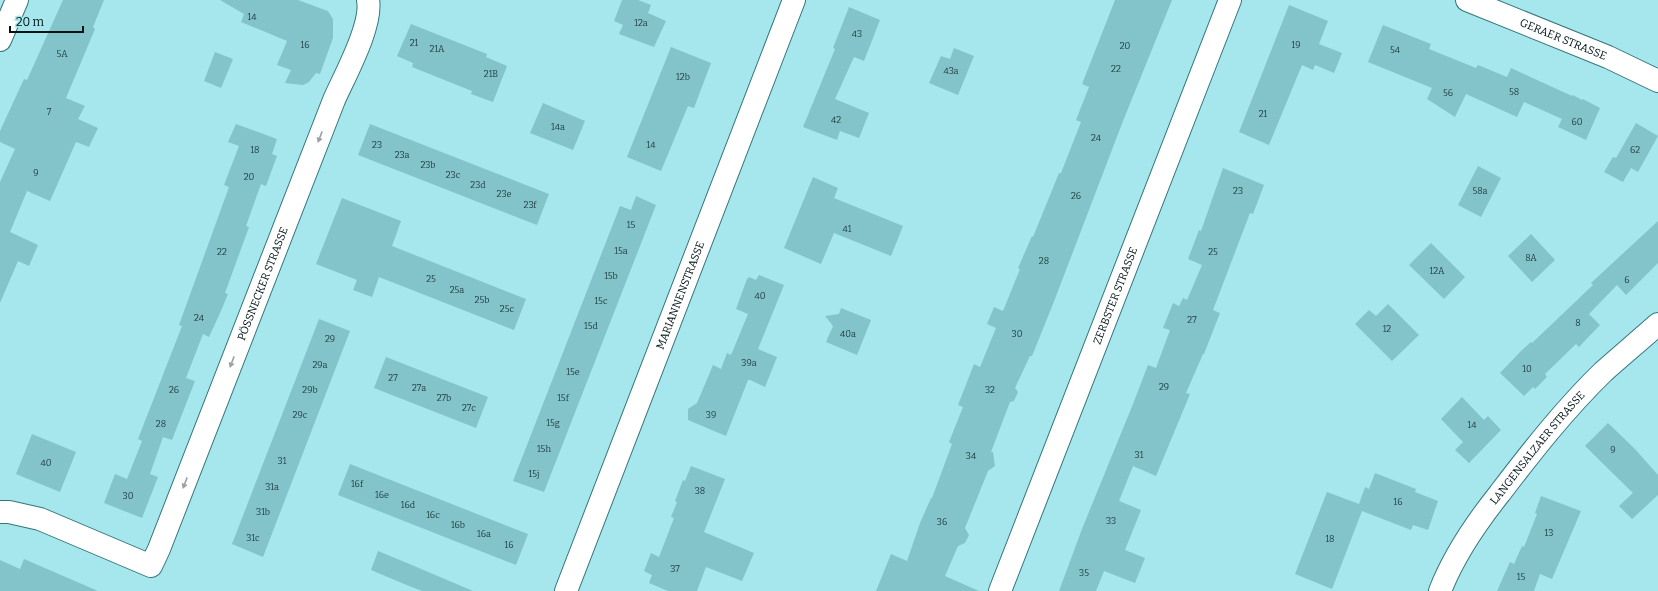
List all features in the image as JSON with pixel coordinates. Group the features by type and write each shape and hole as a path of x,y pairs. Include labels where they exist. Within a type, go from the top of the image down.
{"street":[{"path":"0,40 17,0"},
{"name":"PÖSSNECKER STRASSE","path":"0,512 9,512 40,519 151,566 159,549 334,100 357,47 367,20 368,0"},
{"name":"MARIANNENSTRASSE","path":"566,591 794,0"},
{"name":"ZERBSTER STRASSE","path":"1000,591 1230,0"},
{"name":"GERAER STRASSE","path":"1467,0 1608,58 1658,81"},
{"name":"LANGENSALZAER STRASSE","path":"1440,591 1446,575 1459,550 1488,508 1536,446 1603,372 1658,324"}],"building":[{"path":"63,0 104,0 93,27 95,29 66,98 85,106 78,119 98,128 89,147 76,142 50,201 27,191 10,232 38,245 29,266 18,261 0,303 0,182 15,149 0,142 0,131 24,79 27,80"},
{"path":"220,0 298,0 328,11 333,19 333,38 320,74 316,73 309,82 303,85 285,83 291,70 277,65 287,41 241,22 244,14"},
{"path":"622,0 638,0 651,5 648,13 666,21 654,47 619,34 623,25 614,21"},
{"path":"1115,0 1172,0 1123,121 1032,356 1030,356 1015,388 1018,392 1014,401 1010,402 991,452 993,452 995,466 988,471 965,528 969,535 965,543 958,546 945,576 979,591 876,591 891,554 907,561 920,523 932,498 952,444 949,442 963,407 958,405 974,364 980,367 996,328 987,324 994,307 1003,311 1020,269 1018,268 1032,236 1033,237 1059,173 1061,173 1081,122 1076,120 1089,87 1082,84"},
{"path":"1289,5 1328,21 1319,44 1342,53 1334,73 1315,65 1313,70 1302,65 1269,145 1239,132"},
{"path":"849,7 880,20 864,61 854,57 835,99 869,113 859,138 840,131 837,140 803,127 835,49 833,48"},
{"path":"411,24 487,54 486,57 507,66 493,102 471,94 472,91 412,67 413,63 397,56"},
{"path":"1383,25 1431,44 1429,49 1476,68 1478,65 1507,77 1511,68 1572,96 1573,95 1582,100 1583,99 1600,108 1586,140 1558,127 1562,119 1524,102 1517,117 1466,94 1455,117 1427,99 1432,88 1368,62"},
{"path":"671,47 711,63 694,108 688,106 661,171 627,157"},
{"path":"954,48 974,56 958,95 929,83 941,56 950,59"},
{"path":"215,52 233,59 221,88 204,81"},
{"path":"543,103 585,121 573,150 530,133"},
{"path":"1636,123 1658,136 1638,172 1631,168 1623,182 1604,172 1613,157 1616,158"},
{"path":"236,124 277,139 272,154 277,156 266,186 261,184 246,226 249,227 225,293 228,294 209,337 203,334 186,378 195,381 172,440 163,437 150,474 158,477 142,518 104,503 115,474 127,479 142,441 138,439 182,326 179,325 229,187 224,185 239,146 228,142"},
{"path":"370,124 549,194 537,225 358,155"},
{"path":"1478,166 1501,178 1481,217 1458,205"},
{"path":"1223,168 1264,185 1253,214 1250,213 1213,310 1220,313 1204,354 1186,393 1190,394 1156,476 1133,466 1119,501 1141,510 1125,550 1145,558 1135,583 1104,571 1096,591 1059,591 1082,529 1148,365 1156,368 1170,330 1163,328 1173,303 1179,306 1183,298 1187,300 1202,265 1188,259 1199,230 1201,231"},
{"path":"813,177 838,188 834,198 903,226 891,256 834,233 821,264 784,248"},
{"path":"636,196 656,205 544,492 513,481 620,206 631,210"},
{"path":"342,198 401,221 392,246 526,299 514,330 379,277 372,297 353,290 357,280 316,264"},
{"path":"1658,221 1658,263 1626,295 1617,285 1589,314 1600,325 1579,347 1576,344 1545,374 1547,377 1535,389 1533,387 1524,396 1500,373 1521,351 1531,342 1532,343 1593,285 1591,283"},
{"path":"1531,234 1555,260 1532,282 1508,256"},
{"path":"1431,243 1465,277 1444,299 1409,265"},
{"path":"759,275 784,285 758,349 777,357 765,387 748,380 726,436 688,420 688,409 697,403 713,365 721,369 727,353 731,355 748,314 736,309 747,279 749,277 756,280"},
{"path":"1388,304 1419,335 1392,361 1355,324 1369,310 1376,316"},
{"path":"841,308 871,320 857,355 826,342 833,326 825,316 839,314"},
{"path":"319,319 350,331 263,557 232,544"},
{"path":"386,357 488,397 476,428 374,388"},
{"path":"1462,397 1484,420 1488,416 1501,430 1469,463 1455,450 1463,442 1441,419"},
{"path":"1608,423 1635,449 1658,475 1658,495 1632,519 1619,506 1633,493 1585,446"},
{"path":"32,434 76,452 60,492 16,474"},
{"path":"350,464 528,534 516,565 338,495"},
{"path":"691,466 725,479 704,532 754,553 742,581 706,567 697,591 668,591 649,583 652,575 644,571 651,553 659,557 674,518 671,517 677,502 675,501 683,480 685,481"},
{"path":"1375,473 1416,489 1415,492 1438,501 1428,530 1413,525 1411,530 1362,511 1332,589 1295,574 1327,492 1359,504 1365,487 1369,489"},
{"path":"1541,496 1581,511 1552,579 1540,574 1534,591 1497,591 1510,562 1514,564 1522,546 1524,547 1537,514 1535,513"},
{"path":"378,551 473,591 422,591 371,570"},
{"path":"24,559 98,591 0,591 0,560 20,569"}]}
